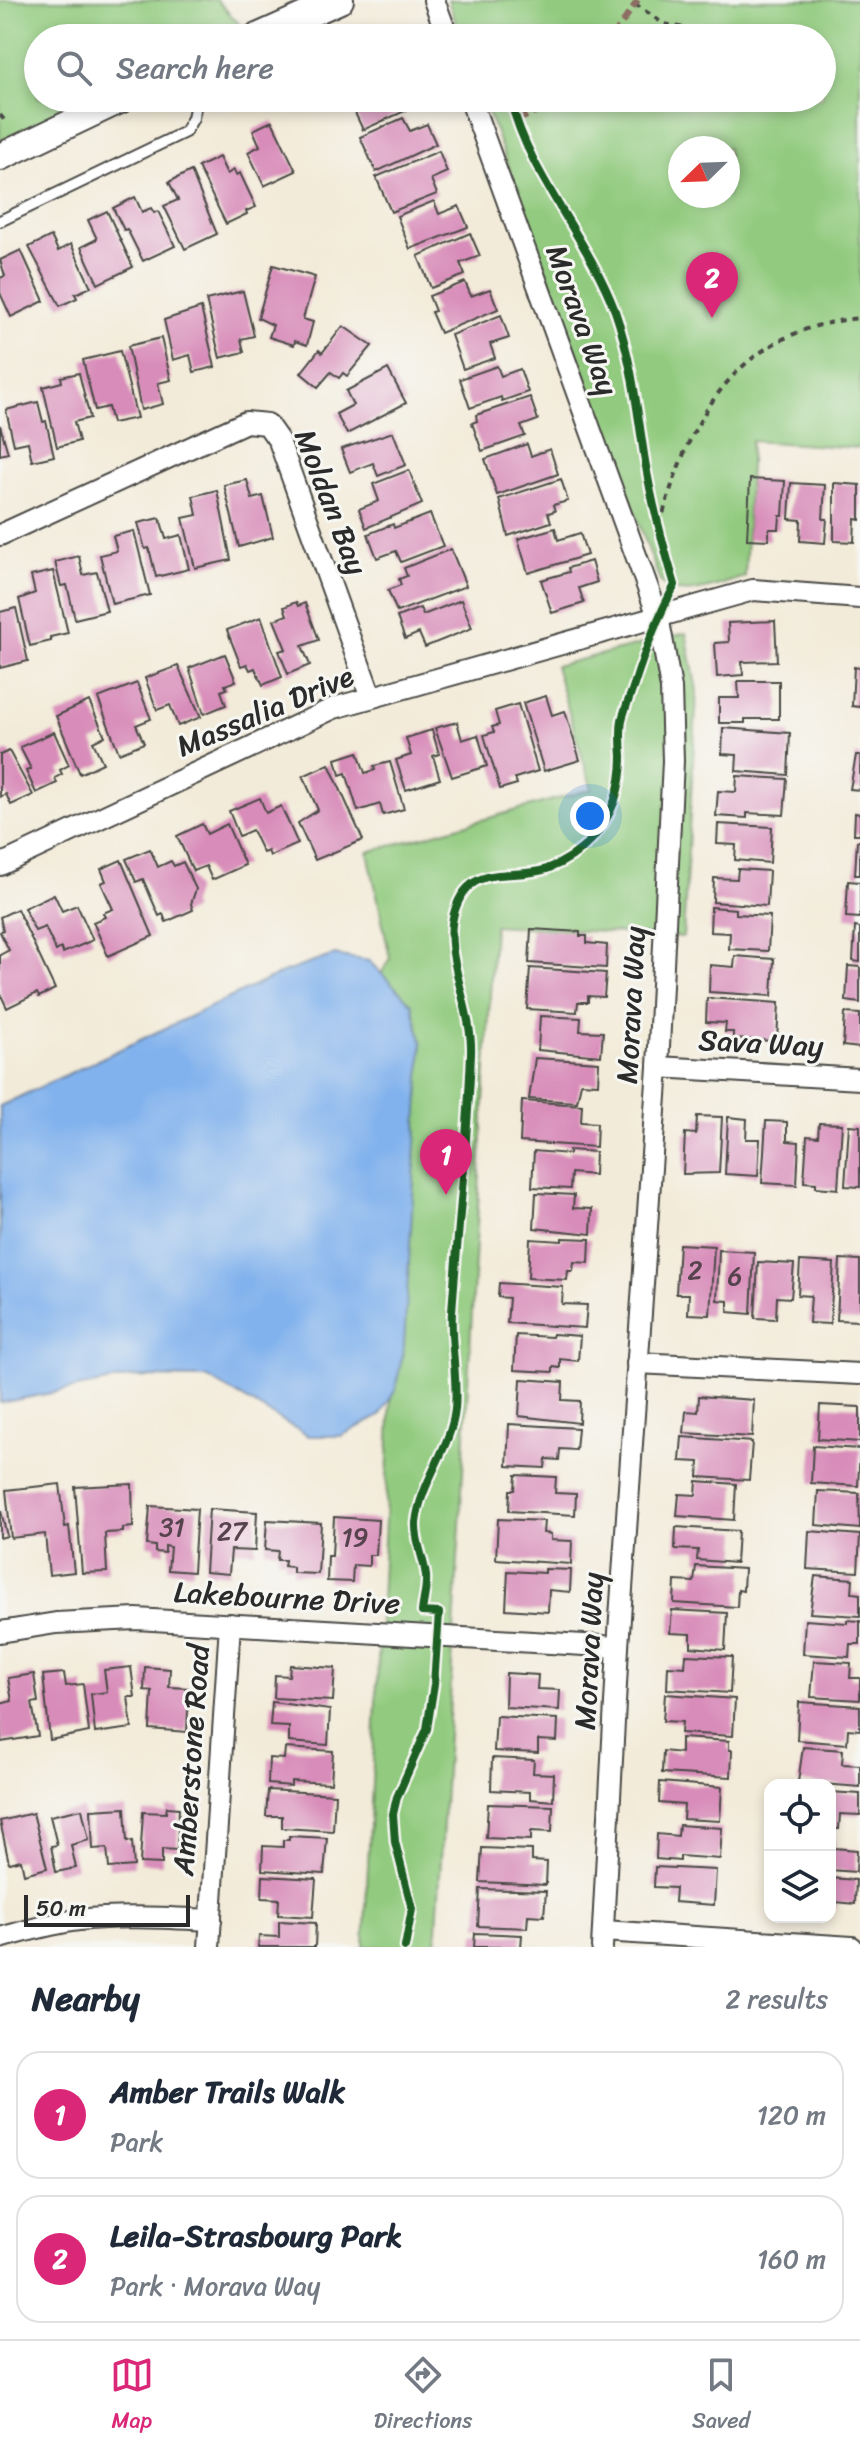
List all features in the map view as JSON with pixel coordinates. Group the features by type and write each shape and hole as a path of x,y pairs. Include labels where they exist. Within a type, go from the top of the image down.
{"street":[{"path":"286,24 340,0"},
{"path":"434,0 443,24"},
{"path":"0,157 95,112"},
{"name":"Morava Way","path":"475,112 658,616 671,688 673,761 658,1067 618,1647 603,1939"},
{"name":"Moldan Bay","path":"0,535 246,422 267,424 279,441 371,697"},
{"name":"Massalia Drive","path":"0,865 334,708 753,590 860,598"},
{"name":"Sava Way","path":"658,1067 860,1079"},
{"path":"637,1363 860,1374"},
{"name":"Lakebourne Drive","path":"0,1632 56,1623 136,1619 618,1647"},
{"name":"Amberstone Road","path":"209,1947 230,1624"},
{"path":"0,1938 82,1920 121,1917 211,1920"},
{"path":"603,1939 852,1947"}],"lane":[{"path":"0,221 185,132 194,112"}],"path":[{"path":"635,4 664,24"},
{"path":"0,115 6,122"},
{"path":"660,525 673,476 699,418 725,382 760,352 805,330 860,318"},
{"path":"653,500 663,538"}],"green space":[{"path":"217,0 239,24 24,24 24,112 61,112 0,141 0,2"},
{"path":"448,0 860,0 860,448 751,441 745,577 701,590 668,588 660,581 488,112 836,112 836,24 456,24"},
{"path":"686,633 697,691 683,937 494,925 436,1947 364,1947 391,1397 396,1389 412,1004 381,974 390,958 368,852 592,789 555,666"}],"water":[{"path":"334,955 369,961 412,1004 422,1044 404,1345 396,1389 380,1416 341,1436 309,1436 208,1378 133,1377 0,1403 0,1106 282,973"}],"building":[{"path":"355,112 403,112 363,130"},
{"path":"403,118 410,131 427,124 436,144 376,172 360,137"},
{"path":"272,121 296,171 264,186 248,152 260,146 253,130"},
{"path":"439,151 447,172 431,179 437,194 391,212 376,177"},
{"path":"219,157 227,174 234,170 236,175 240,173 256,207 226,224 198,167"},
{"path":"191,171 217,234 185,249 164,206 178,200 169,182"},
{"path":"135,197 142,212 151,208 154,213 158,211 175,246 143,261 113,208"},
{"path":"434,201 439,214 459,206 468,227 410,249 397,216"},
{"path":"107,211 133,267 98,284 81,247 97,239 88,220"},
{"path":"470,233 480,256 460,263 465,275 431,288 418,256"},
{"path":"51,236 58,251 71,244 91,287 60,306 29,247"},
{"path":"21,250 44,301 11,317 0,293 0,278 5,276 0,260"},
{"path":"273,265 315,277 303,319 313,322 307,345 295,341 294,345 269,337 273,325 258,318"},
{"path":"465,282 471,296 490,289 498,309 440,333 431,312 435,311 429,296"},
{"path":"243,291 254,336 241,339 244,352 220,358 206,300"},
{"path":"201,308 215,367 194,372 190,355 173,360 164,320"},
{"path":"501,315 509,338 490,344 495,358 463,369 451,335"},
{"path":"343,326 372,346 347,376 343,373 339,378 331,372 318,387 301,373"},
{"path":"161,338 171,380 158,383 163,404 141,410 128,346"},
{"path":"120,351 137,418 112,423 108,407 95,410 83,360"},
{"path":"497,366 501,376 520,369 528,392 470,408 460,379"},
{"path":"388,369 406,403 347,434 336,414 353,405 346,391"},
{"path":"79,373 90,418 74,422 79,441 57,447 43,387 62,382 61,377"},
{"path":"530,397 538,420 521,426 525,436 482,451 472,423 477,421 476,415"},
{"path":"38,402 54,456 32,461 28,442 14,445 6,410"},
{"path":"0,425 8,453 0,455"},
{"path":"393,432 406,465 378,476 373,463 350,472 341,449"},
{"path":"527,444 531,456 550,449 558,474 497,495 485,459"},
{"path":"409,470 422,504 366,528 359,509 379,501 373,484"},
{"path":"561,479 568,501 553,505 555,511 548,513 551,522 508,536 499,499"},
{"path":"750,479 785,481 783,516 780,516 779,529 769,529 769,540 747,539"},
{"path":"247,480 252,499 263,496 273,537 239,547 224,485"},
{"path":"791,483 825,485 825,543 800,541 801,520 789,519"},
{"path":"834,483 860,485 860,520 855,519 854,542 834,541"},
{"path":"217,490 231,560 195,568 183,518 197,515 193,496"},
{"path":"430,514 443,546 401,562 396,551 377,558 368,534"},
{"path":"160,518 166,539 181,535 189,569 156,577 149,548 145,549 138,523"},
{"path":"555,528 558,540 580,533 587,555 528,573 518,539"},
{"path":"134,531 150,595 112,604 100,555 117,551 113,536"},
{"path":"451,549 466,586 397,612 388,590 401,585 399,579 407,576 404,568"},
{"path":"79,556 83,575 97,572 107,611 75,619 67,585 61,586 55,562"},
{"path":"591,561 597,582 579,588 584,603 552,613 541,580 569,572 568,568"},
{"path":"53,571 68,633 30,646 19,599 35,593 31,576"},
{"path":"461,600 472,628 425,647 419,633 405,639 397,617 420,608 423,615"},
{"path":"296,602 298,606 305,603 319,640 302,646 310,665 288,674 279,651 286,649 274,620 287,615 284,607"},
{"path":"16,608 28,661 0,668 0,612"},
{"path":"261,617 282,677 263,685 255,668 250,670 247,664 241,666 227,630"},
{"path":"775,621 777,661 742,662 743,675 717,677 715,643 729,642 728,623"},
{"path":"225,654 236,681 225,685 227,689 221,691 226,705 204,714 189,668"},
{"path":"178,666 201,717 178,726 170,705 157,710 145,678"},
{"path":"854,667 860,668 860,707 852,706"},
{"path":"738,681 779,681 779,719 719,723 719,698 739,698"},
{"path":"137,683 151,719 136,725 144,743 119,753 98,698"},
{"path":"546,696 552,715 565,711 580,760 544,771 523,703"},
{"path":"89,701 105,736 93,742 103,763 80,774 56,716"},
{"path":"518,704 538,771 515,778 517,784 500,789 484,735 494,732 492,727 499,725 495,711"},
{"path":"457,722 462,740 478,735 487,766 452,777 435,728"},
{"path":"723,728 790,733 788,775 736,771 737,755 722,754"},
{"path":"432,730 439,754 433,756 440,779 406,790 396,760 411,755 406,738"},
{"path":"54,732 69,765 60,770 62,774 55,778 57,783 36,793 26,771 31,769 20,747"},
{"path":"9,751 33,795 11,805 6,794 0,797 0,755"},
{"path":"358,752 365,773 375,770 374,766 390,762 404,809 383,815 380,804 358,811 346,773 340,775 336,759"},
{"path":"856,755 860,755 860,790 850,789"},
{"path":"329,764 363,840 315,860 298,823 318,810 303,776"},
{"path":"737,776 787,779 784,815 747,813 747,818 716,816 718,791 736,792"},
{"path":"260,798 266,813 281,806 298,844 270,856 268,851 263,853 252,830 239,836 229,811"},
{"path":"855,813 860,814 860,834 854,834"},
{"path":"202,824 207,834 227,824 245,865 212,880 206,866 193,871 177,836"},
{"path":"718,824 772,827 770,863 735,860 736,845 717,844"},
{"path":"857,841 860,841 860,875 855,875"},
{"path":"150,849 158,867 171,861 174,866 183,862 196,889 191,904 193,910 166,922 163,914 159,916 143,879 136,882 126,859"},
{"path":"121,860 153,936 108,956 93,922 113,909 101,883 106,881 101,869"},
{"path":"738,869 769,871 767,906 713,902 714,878 737,879"},
{"path":"848,881 860,882 860,918 846,917"},
{"path":"54,894 62,911 77,905 93,940 63,953 61,948 56,951 45,927 35,931 24,908"},
{"path":"711,907 736,909 736,914 770,916 768,951 729,949 730,933 710,932"},
{"path":"17,909 55,989 39,997 37,993 7,1008 0,993 0,955 9,950 0,932 3,930 0,917"},
{"path":"855,927 860,928 860,962 853,961"},
{"path":"531,929 580,932 580,936 587,936 587,943 607,945 606,968 529,963"},
{"path":"735,956 774,959 772,996 709,992 710,965 734,967"},
{"path":"848,966 860,967 860,1003 846,1001"},
{"path":"530,968 606,973 604,997 588,996 588,1002 578,1002 577,1012 527,1009"},
{"path":"707,998 779,1003 777,1041 733,1039 733,1032 725,1032 726,1023 706,1022"},
{"path":"845,1013 860,1014 860,1048 843,1046"},
{"path":"540,1016 581,1018 580,1031 603,1032 601,1056 538,1050"},
{"path":"535,1058 599,1062 598,1084 581,1083 577,1102 529,1099"},
{"path":"522,1101 582,1105 581,1122 597,1123 596,1147 520,1142"},
{"path":"697,1116 722,1117 719,1173 683,1174 685,1133 696,1134"},
{"path":"728,1117 747,1119 746,1139 760,1139 758,1176 725,1174"},
{"path":"766,1121 787,1122 787,1141 799,1142 797,1185 762,1183"},
{"path":"819,1123 842,1124 838,1189 816,1187 816,1183 804,1182 807,1136 818,1137"},
{"path":"849,1125 860,1126 860,1187 845,1186"},
{"path":"569,1150 595,1152 594,1175 571,1173 570,1189 532,1187 534,1151 569,1154"},
{"path":"536,1193 574,1195 573,1208 592,1209 591,1234 534,1228"},
{"path":"562,1238 590,1239 589,1263 574,1262 567,1280 528,1278 530,1239 562,1241"},
{"path":"679,1244 714,1246 710,1315 688,1314 689,1294 676,1294"},
{"path":"719,1250 754,1252 751,1314 728,1312 728,1301 717,1300"},
{"path":"840,1259 860,1260 860,1321 837,1320"},
{"path":"800,1261 834,1263 830,1324 809,1323 811,1296 798,1295"},
{"path":"758,1262 794,1264 791,1298 777,1297 776,1319 755,1318"},
{"path":"499,1283 563,1287 562,1304 587,1305 585,1328 507,1323 509,1298 498,1297"},
{"path":"553,1334 580,1336 578,1361 560,1359 560,1368 553,1367 553,1372 514,1370 516,1335 552,1337"},
{"path":"521,1379 563,1382 562,1400 580,1401 579,1423 519,1416"},
{"path":"699,1396 754,1400 752,1437 684,1433 686,1411 698,1412"},
{"path":"820,1405 860,1407 860,1442 818,1439"},
{"path":"509,1424 578,1428 576,1450 560,1449 559,1460 546,1459 545,1468 507,1466"},
{"path":"682,1437 752,1442 749,1480 698,1477 699,1462 680,1461"},
{"path":"813,1446 860,1449 858,1486 811,1483"},
{"path":"516,1475 556,1477 555,1493 576,1494 575,1515 509,1511 510,1490 515,1490"},
{"path":"697,1481 736,1484 734,1520 677,1516 679,1494 696,1495"},
{"path":"60,1484 74,1572 49,1575 45,1534 11,1538 6,1490"},
{"path":"132,1484 133,1527 123,1528 123,1532 105,1533 107,1572 82,1573 75,1487"},
{"path":"818,1491 859,1493 860,1529 816,1525"},
{"path":"150,1506 197,1509 193,1572 168,1570 170,1547 165,1546 165,1553 155,1552 155,1546 147,1545"},
{"path":"209,1509 257,1512 255,1551 231,1550 229,1574 205,1572"},
{"path":"0,1512 7,1536 0,1538"},
{"path":"334,1517 378,1520 376,1555 369,1555 369,1566 353,1565 352,1582 327,1581"},
{"path":"498,1519 544,1521 543,1533 551,1534 551,1540 572,1541 571,1564 496,1559"},
{"path":"267,1520 321,1523 318,1574 293,1573 293,1567 284,1566 285,1560 277,1560 278,1551 265,1550"},
{"path":"676,1527 738,1531 736,1563 697,1560 698,1550 675,1549"},
{"path":"809,1531 860,1535 858,1572 807,1569"},
{"path":"696,1566 744,1569 743,1591 738,1590 737,1607 674,1603 675,1581 694,1582"},
{"path":"545,1569 571,1570 570,1592 549,1590 548,1612 506,1609 508,1571 545,1573"},
{"path":"815,1576 853,1579 852,1593 860,1594 860,1616 810,1613"},
{"path":"672,1610 727,1613 725,1650 691,1647 691,1634 670,1633"},
{"path":"805,1620 860,1621 860,1644 850,1644 849,1657 803,1654"},
{"path":"686,1655 732,1657 730,1693 667,1689 668,1666 685,1667"},
{"path":"814,1661 851,1663 850,1678 860,1678 860,1700 811,1697"},
{"path":"290,1665 335,1668 333,1701 274,1698 275,1675 289,1676"},
{"path":"131,1667 135,1697 128,1697 132,1728 95,1733 91,1694 107,1692 104,1670"},
{"path":"145,1667 170,1669 169,1687 189,1688 187,1732 150,1729 152,1691 144,1690"},
{"path":"64,1673 66,1686 83,1684 89,1732 50,1740 43,1675"},
{"path":"506,1673 538,1675 537,1689 560,1690 559,1710 505,1707"},
{"path":"34,1674 38,1702 32,1703 38,1736 1,1742 0,1704 12,1701 8,1678"},
{"path":"665,1694 735,1699 733,1736 681,1733 682,1722 663,1721"},
{"path":"272,1702 330,1710 328,1745 289,1742 289,1727 270,1726"},
{"path":"799,1702 860,1706 860,1730 848,1729 847,1744 797,1740"},
{"path":"496,1716 558,1719 557,1741 538,1740 538,1753 494,1751"},
{"path":"681,1738 729,1741 729,1750 732,1750 731,1777 662,1773 663,1751 681,1753"},
{"path":"803,1747 843,1750 842,1764 860,1765 860,1787 836,1785 836,1779 798,1779"},
{"path":"285,1748 333,1751 331,1783 291,1781 291,1786 268,1784 269,1758 284,1759"},
{"path":"492,1758 534,1760 533,1773 554,1774 553,1801 530,1799 530,1792 491,1790"},
{"path":"660,1782 722,1787 720,1821 683,1819 684,1805 659,1803"},
{"path":"268,1790 335,1794 333,1831 282,1828 282,1816 266,1816"},
{"path":"836,1792 860,1794 860,1815 840,1814 839,1829 836,1829"},
{"path":"488,1804 553,1806 552,1832 531,1831 531,1840 486,1838"},
{"path":"167,1807 179,1808 177,1850 162,1849 162,1864 140,1863 143,1812 166,1813"},
{"path":"125,1808 127,1842 132,1841 134,1866 109,1868 107,1848 93,1849 91,1810"},
{"path":"82,1809 89,1840 71,1845 76,1868 56,1872 51,1846 57,1845 50,1816"},
{"path":"33,1813 47,1868 24,1874 21,1860 9,1863 0,1821"},
{"path":"679,1825 722,1828 720,1859 680,1856 680,1861 656,1859 657,1834 678,1836"},
{"path":"289,1836 327,1838 324,1874 262,1870 263,1846 283,1847 283,1840 289,1840"},
{"path":"482,1848 532,1850 532,1861 547,1862 546,1885 480,1882"},
{"path":"836,1848 857,1850 856,1872 836,1870"},
{"path":"655,1867 716,1870 714,1905 674,1902 675,1888 654,1887"},
{"path":"263,1876 316,1879 313,1917 278,1915 279,1899 262,1898"},
{"path":"836,1878 856,1880 855,1904 836,1902"},
{"path":"480,1889 546,1891 544,1916 528,1915 527,1928 478,1926"},
{"path":"279,1921 316,1923 315,1947 258,1947 259,1936 279,1937"},
{"path":"475,1933 522,1935 521,1947 474,1947"}],"marked path":[{"path":"622,24 638,0"},
{"path":"516,121 536,112"}],"cycle path":[{"path":"405,1947 412,1909 395,1842 393,1814 397,1797 427,1729 439,1613 422,1612 426,1576 416,1523 423,1494 448,1438 456,1397 452,1312 471,1053 467,1018 454,962 452,926 455,910 462,895 482,879 547,869 571,857 592,839 606,820 620,779 623,716 652,634 675,585 651,492 630,367 615,311 589,257 530,154 514,112"}],"place":[{"name":"Leila-Strasbourg Park","path":"712,318"},
{"name":"Amber Trails Walk","path":"446,1195"}]}
